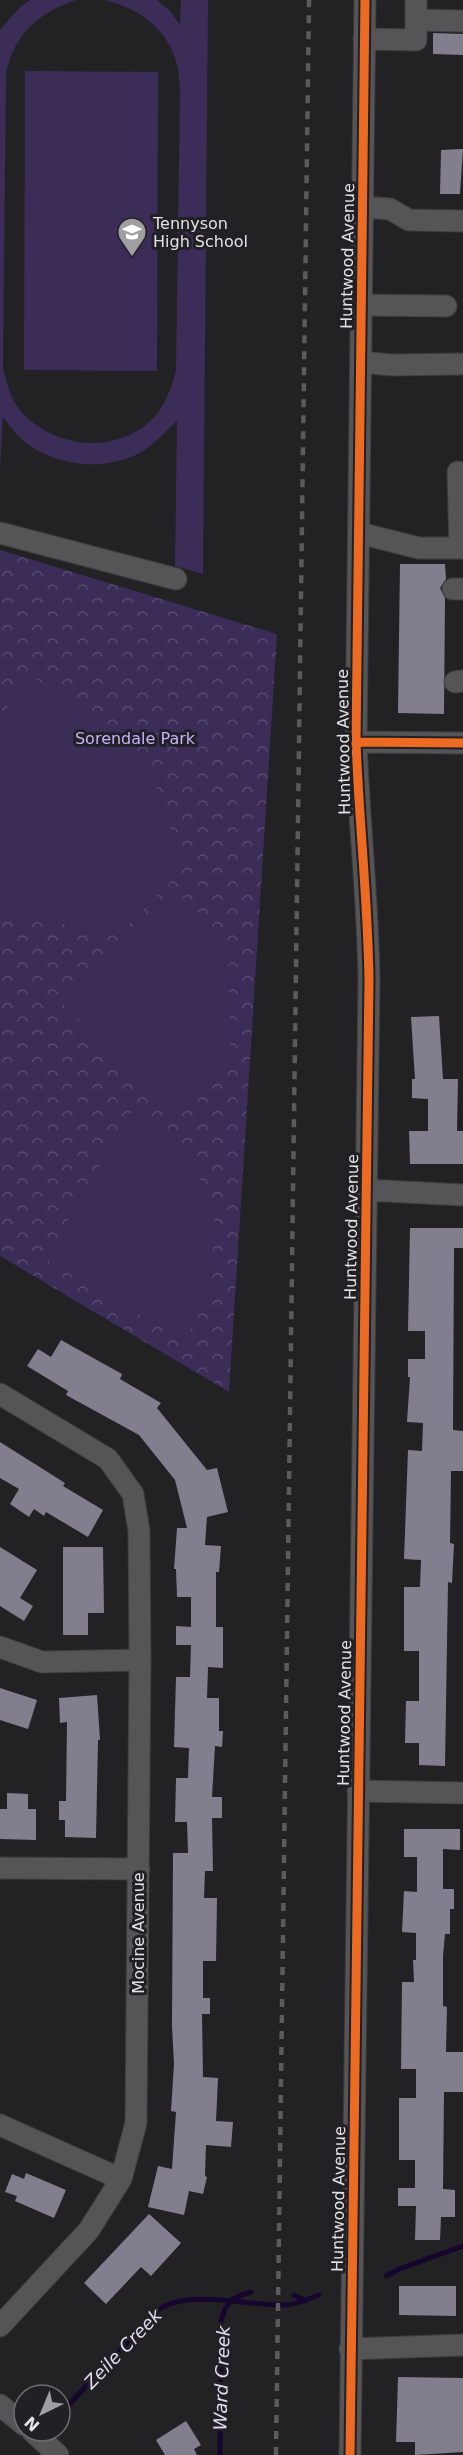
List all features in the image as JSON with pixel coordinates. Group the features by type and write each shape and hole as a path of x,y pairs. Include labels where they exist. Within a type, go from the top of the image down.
{"street":[{"name":"Huntwood Avenue","path":"350,2455 369,930 360,828 356,742 365,0"},
{"path":"364,39 416,20 463,21"},
{"path":"363,207 390,209 409,219 463,221"},
{"path":"362,305 446,306"},
{"path":"361,362 392,365 460,364"},
{"path":"359,533 418,548 462,548 458,472"},
{"path":"0,533 176,579"},
{"path":"356,742 463,743"},
{"path":"366,1190 463,1195"},
{"name":"Mocine Avenue","path":"0,1394 108,1459 133,1494 139,1531 140,1660 136,2123 121,2179 89,2230 0,2326"},
{"path":"0,1647 42,1662 140,1660"},
{"path":"358,1791 463,1793"},
{"path":"0,1868 139,1869"},
{"path":"0,2125 121,2179"},
{"path":"350,2349 463,2345"},
{"path":"0,2405 12,2415"}],"green space":[{"path":"30,0 76,0 50,11 30,26 15,47 6,73 3,368 14,400 20,410 33,422 64,439 99,443 117,440 133,433 154,418 166,399 176,371 180,89 176,61 158,29 139,14 105,0 157,0 170,11 180,25 181,0 208,0 203,574 175,566 177,421 150,446 133,456 104,464 89,464 73,463 44,454 23,441 3,417 0,471 0,30 20,7"},
{"path":"25,71 158,72 157,371 24,370"},
{"name":"Sorendale Park","path":"0,550 277,634 229,1392 0,1256"},
{"path":"28,673 146,756 184,869 118,935 0,911 0,719"},
{"path":"174,890 228,940 230,1053 177,1117 63,1004"},
{"path":"131,1112 186,1153 214,1207 212,1292 184,1341 45,1259"}],"building":[{"path":"433,33 463,34 463,55 433,54"},
{"path":"463,149 460,194 440,194 441,150"},
{"path":"400,564 445,564 446,579 440,588 445,598 444,714 398,713"},
{"path":"439,1016 443,1079 458,1079 457,1131 463,1131 463,1164 410,1164 409,1131 428,1131 428,1099 412,1098 412,1079 415,1079 411,1017"},
{"path":"410,1228 463,1228 463,1248 454,1248 453,1430 463,1431 463,1471 451,1471 450,1543 454,1544 452,1583 448,1582 445,1766 419,1765 419,1743 405,1743 406,1701 419,1701 419,1651 404,1651 404,1587 420,1587 421,1560 404,1559 408,1450 422,1451 423,1423 407,1422 410,1377 408,1377 408,1359 425,1359 425,1331 408,1331"},
{"path":"61,1340 122,1374 120,1379 161,1403 157,1408 207,1470 217,1468 228,1512 207,1517 205,1545 221,1546 219,1572 216,1572 216,1627 223,1627 223,1668 208,1667 207,1698 219,1698 219,1731 223,1731 222,1747 215,1746 212,1797 222,1797 222,1818 212,1818 213,1871 205,1871 204,1898 217,1898 216,1961 203,1961 203,1998 210,1998 210,2014 202,2014 203,2077 218,2078 216,2121 233,2122 231,2147 206,2145 205,2176 207,2177 203,2194 189,2191 184,2215 148,2207 158,2166 172,2169 176,2112 171,2111 174,2064 172,2026 173,1853 188,1853 187,1822 175,1822 176,1778 188,1778 189,1748 174,1747 176,1677 190,1677 191,1645 176,1645 176,1626 191,1627 191,1597 177,1597 176,1569 174,1569 177,1528 187,1528 175,1480 139,1435 66,1395 68,1391 27,1366 38,1349 51,1357"},
{"path":"0,1442 65,1483 63,1486 103,1510 88,1537 46,1512 44,1516 34,1509 29,1517 10,1504 19,1489 0,1478"},
{"path":"0,1547 37,1570 20,1598 33,1606 24,1621 0,1606"},
{"path":"63,1547 103,1547 104,1613 88,1613 88,1635 63,1635"},
{"path":"0,1688 37,1700 28,1729 0,1720"},
{"path":"97,1695 100,1740 98,1740 96,1838 65,1837 65,1820 59,1820 59,1801 66,1801 67,1722 60,1723 59,1698"},
{"path":"7,1793 28,1794 28,1809 36,1809 36,1840 0,1839 0,1809 7,1809"},
{"path":"404,1829 460,1829 460,1850 443,1849 443,1889 454,1889 454,1909 450,1909 450,1934 445,1934 443,1956 443,2006 447,2007 446,2052 463,2052 463,2092 444,2092 443,2189 455,2190 455,2217 441,2217 440,2240 415,2240 416,2206 398,2206 398,2188 415,2188 415,2160 399,2160 399,2098 416,2098 416,2069 401,2069 402,1982 414,1982 413,1960 416,1960 416,1933 402,1932 404,1891 417,1892 417,1857 404,1857"},
{"path":"26,2173 66,2190 54,2218 15,2201 17,2196 5,2192 12,2174 24,2179"},
{"path":"149,2214 181,2243 151,2276 141,2267 106,2304 84,2283"},
{"path":"399,2286 456,2286 456,2316 399,2315"},
{"path":"398,2377 463,2378 463,2452 415,2455 415,2442 396,2442"},
{"path":"186,2421 201,2445 194,2449 197,2455 165,2455 156,2440"}],"waterway":[{"name":"Ward Creek","path":"386,2276 399,2269 463,2246"},
{"name":"Ward Creek","path":"220,2455 221,2321 231,2301 251,2292"},
{"name":"Ward Creek","path":"294,2295 305,2301"},
{"name":"Zeile Creek","path":"72,2401 157,2311 170,2304 201,2299 288,2305 319,2295"}],"railway":[{"path":"276,2455 309,0"}],"cycle path":[{"path":"350,2455 369,980 356,742 365,0"},
{"path":"356,742 463,743"}],"place":[{"name":"Tennyson High School","path":"132,258"}]}
